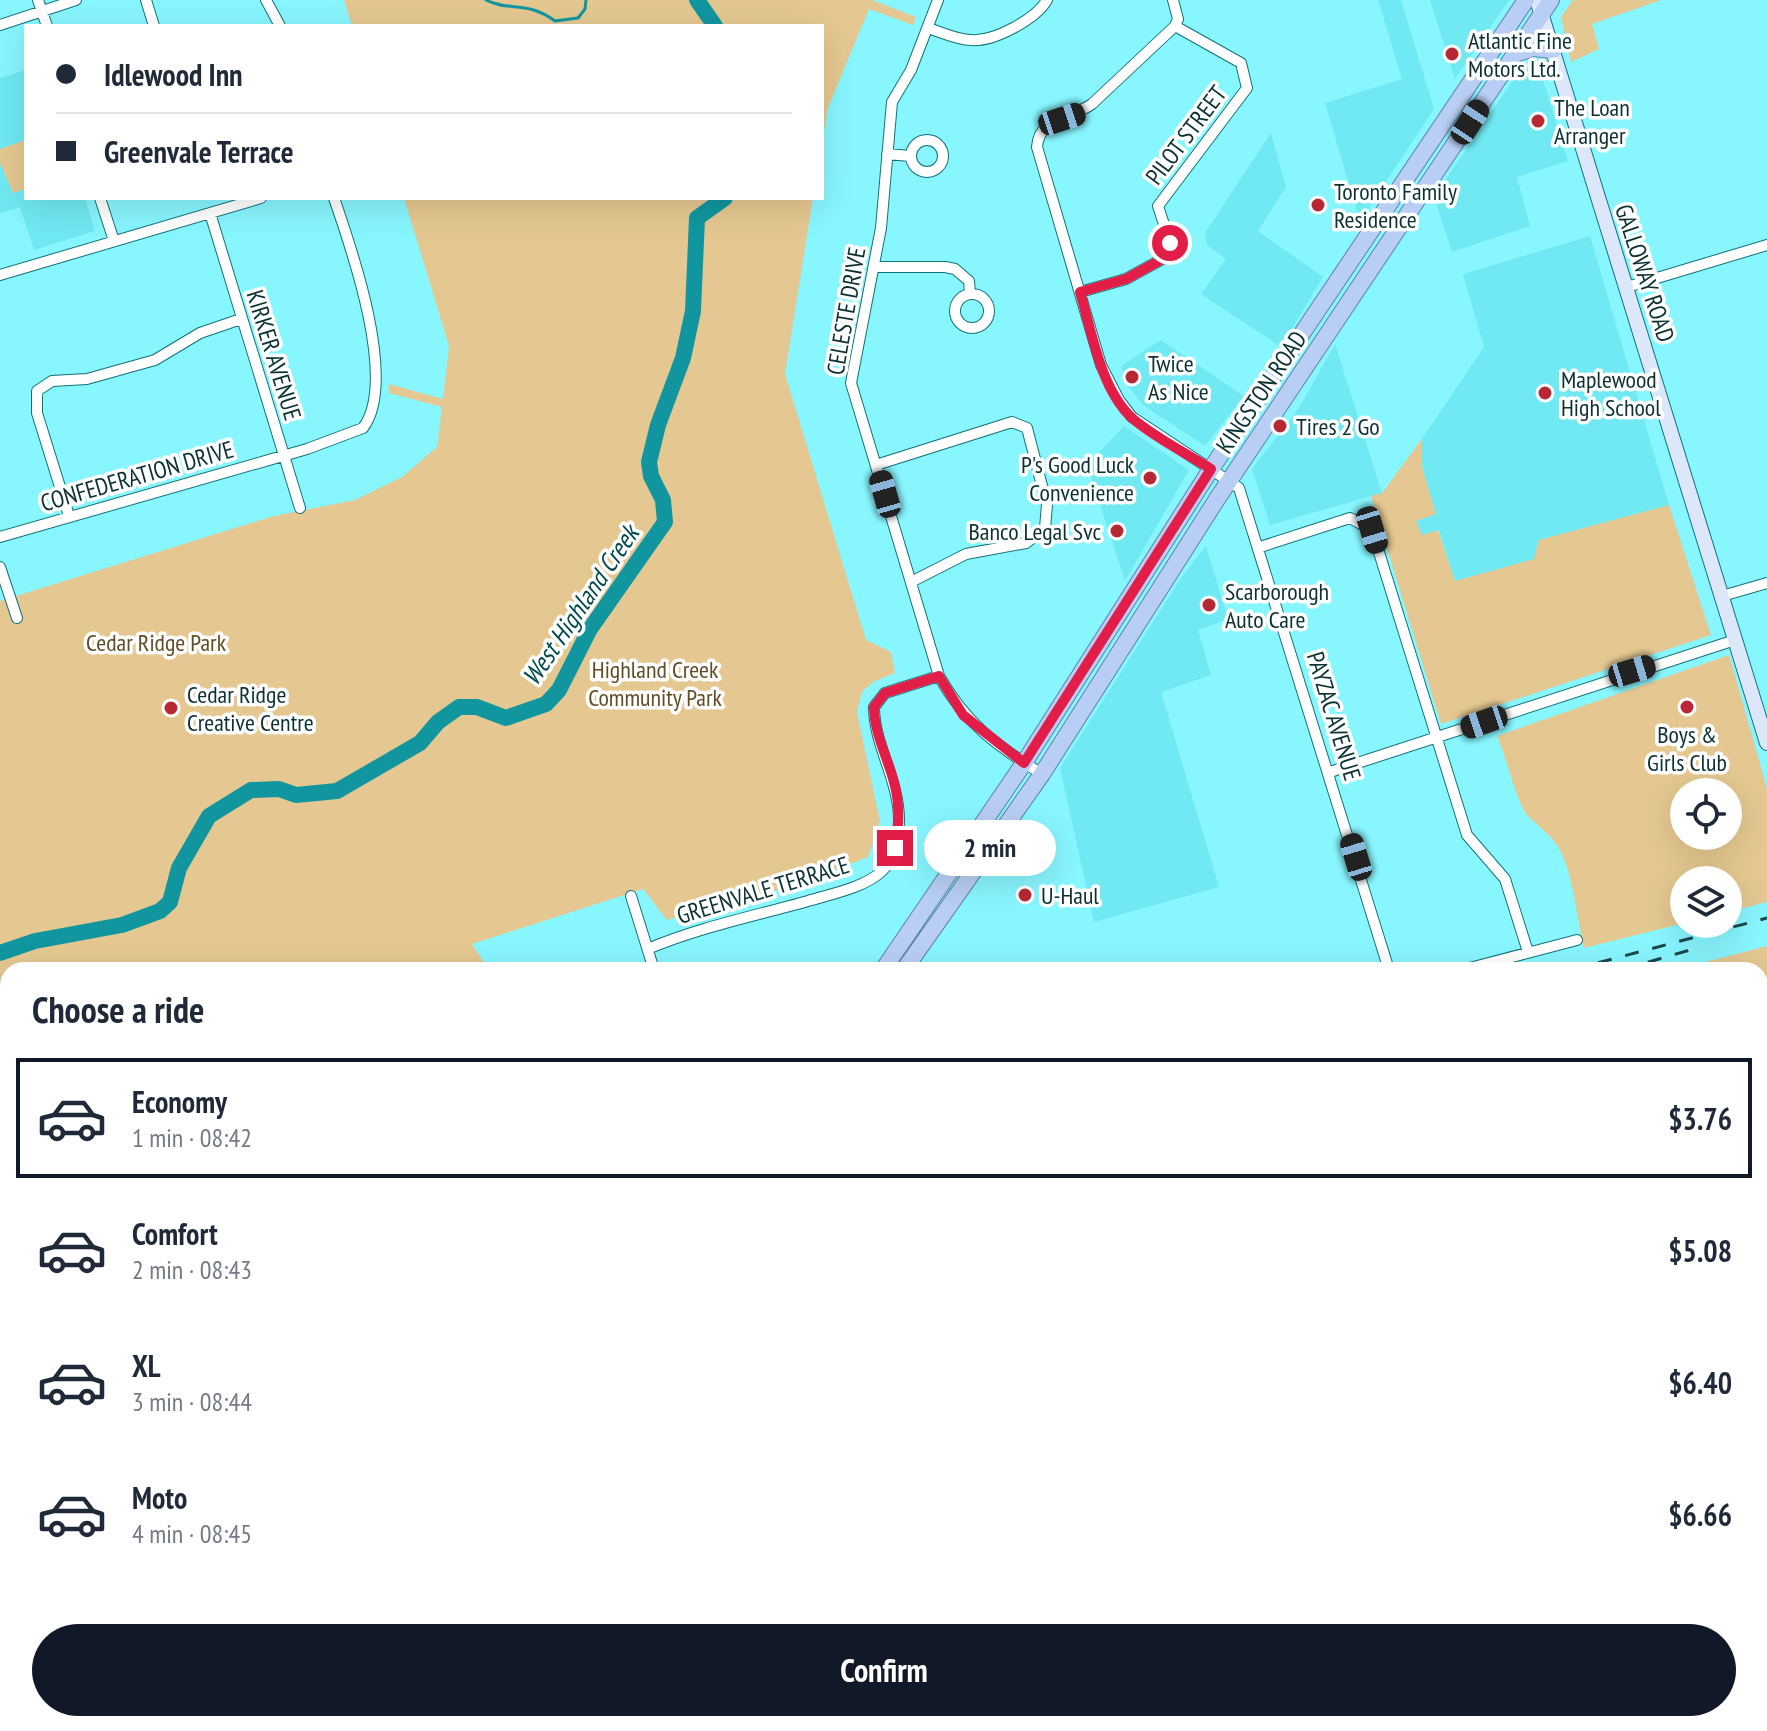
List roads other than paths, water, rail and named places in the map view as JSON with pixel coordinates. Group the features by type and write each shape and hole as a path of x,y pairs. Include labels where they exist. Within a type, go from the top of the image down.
{"main road":[{"name":"KINGSTON ROAD","path":"888,962 1024,763 1211,469 1526,0"},
{"name":"KINGSTON ROAD","path":"910,962 1042,774 1230,480 1515,54 1543,5"},
{"path":"1515,54 1533,48 1553,50"}],"street":[{"path":"38,0 46,24"},
{"path":"0,25 76,0"},
{"path":"146,0 153,24"},
{"path":"266,0 279,24"},
{"name":"CELESTE DRIVE","path":"938,0 911,70 892,102 874,267 851,383 939,676 963,715 1042,774"},
{"path":"928,28 971,41 988,37 1034,16 1047,0"},
{"path":"1173,0 1178,19 1175,26 1092,104 1078,114 1046,124 1038,133 1037,147 1101,365 1119,400 1132,417 1230,480"},
{"name":"GALLOWAY ROAD","path":"1543,5 1553,50 1767,743"},
{"name":"PILOT STREET","path":"1080,292 1126,279 1168,256 1170,243 1158,206 1247,88 1241,63 1175,26"},
{"path":"887,154 910,156"},
{"path":"101,200 114,241"},
{"path":"0,275 254,200"},
{"name":"CONFEDERATION DRIVE","path":"0,537 356,433 367,423 374,405 372,330 335,200"},
{"name":"KIRKER AVENUE","path":"210,213 300,508"},
{"path":"1627,287 1767,245"},
{"path":"874,267 955,269 969,281 970,294"},
{"path":"69,516 37,413 38,390 52,381 87,379 155,360 200,333 241,319"},
{"path":"876,465 1012,422 1027,428 1047,505 1045,528 1026,543 966,554 911,582"},
{"name":"PAYZAC AVENUE","path":"1230,480 1239,488 1260,547 1387,962"},
{"path":"1260,547 1350,518 1372,530 1467,835 1505,879 1528,952"},
{"path":"0,567 17,618"},
{"path":"1722,596 1767,583"},
{"path":"1330,772 1735,640"},
{"name":"GREENVALE TERRACE","path":"650,948 707,928 838,892 883,870 895,848 899,821 896,788 874,707 885,693 939,676"},
{"path":"631,896 653,962"},
{"path":"1491,962 1577,940"}],"waterway":[{"path":"486,0 527,8 555,21 578,18 585,9 586,0"},
{"name":"West Highland Creek","path":"697,0 714,24"},
{"name":"West Highland Creek","path":"0,953 35,941 122,925 160,911 170,902 179,868 209,816 251,790 279,789 296,795 337,791 420,743 438,722 459,707 477,707 506,718 546,704 559,690 590,629 665,522 663,500 651,476 649,462 658,425 683,358 693,311 697,218 722,200"}],"railway":[{"path":"1601,962 1767,918"},
{"path":"1649,962 1690,950"}],"place":[{"name":"Atlantic Fine Motors Ltd.","path":"1452,54"},
{"name":"The Loan Arranger","path":"1538,121"},
{"name":"Toronto Family Residence","path":"1318,205"},
{"name":"Twice As Nice","path":"1132,377"},
{"name":"Maplewood High School","path":"1545,393"},
{"name":"Tires 2 Go","path":"1280,426"},
{"name":"P's Good Luck Convenience","path":"1150,478"},
{"name":"Banco Legal Svc","path":"1117,531"},
{"name":"Scarborough Auto Care","path":"1209,605"},
{"name":"Boys & Girls Club","path":"1687,707"},
{"name":"Cedar Ridge Creative Centre","path":"171,708"},
{"name":"U-Haul","path":"1025,895"}],"park label":[{"name":"Cedar Ridge Park","path":"156,642"},
{"name":"Highland Creek Community Park","path":"655,683"}]}
